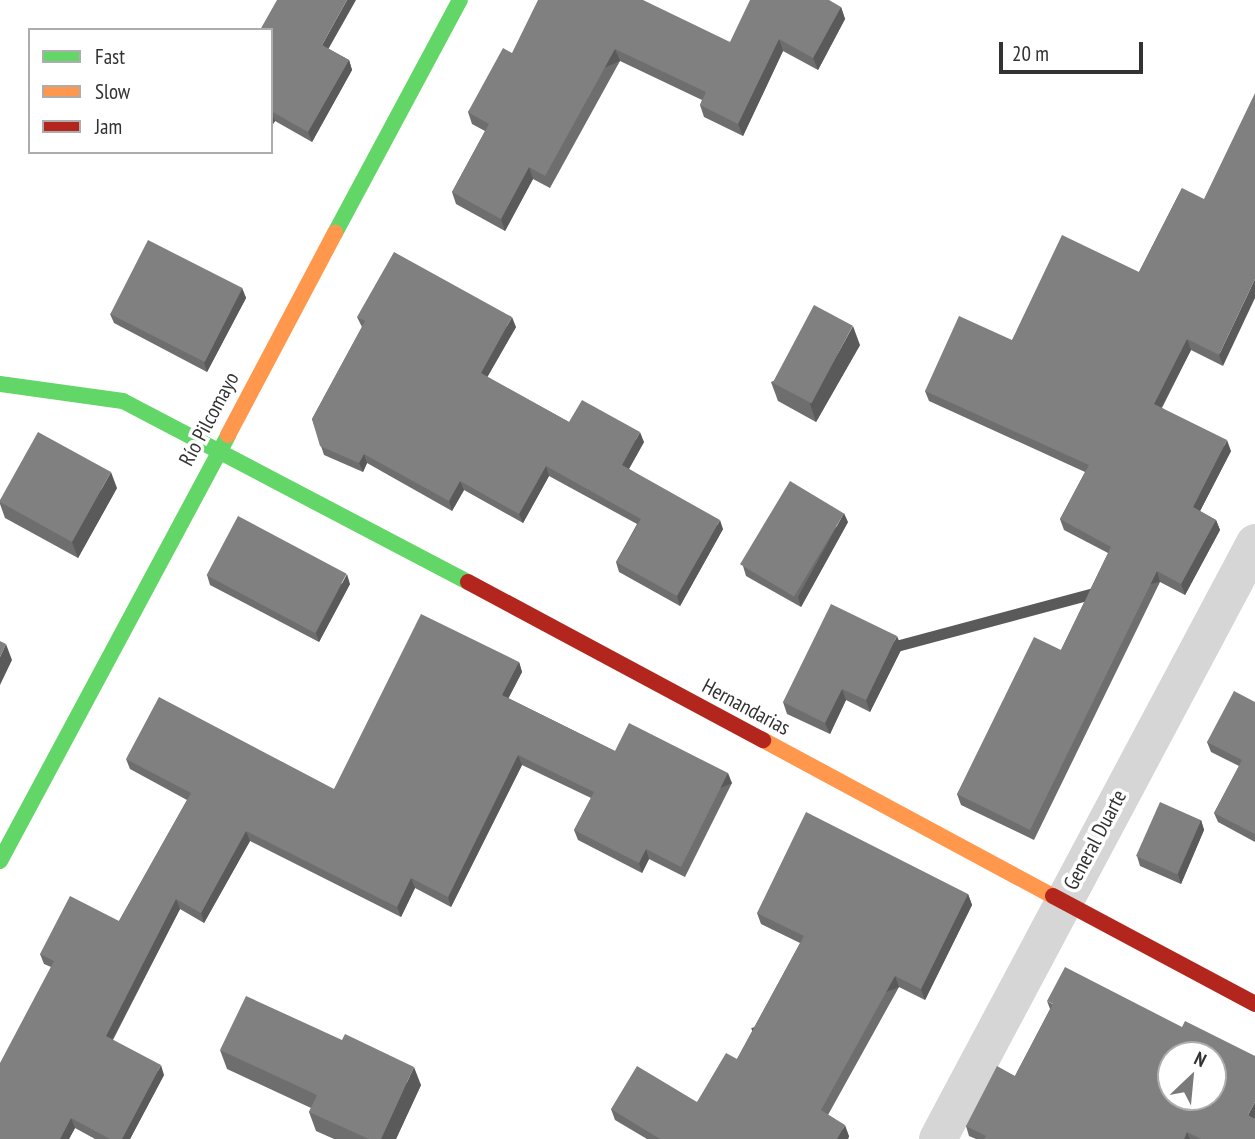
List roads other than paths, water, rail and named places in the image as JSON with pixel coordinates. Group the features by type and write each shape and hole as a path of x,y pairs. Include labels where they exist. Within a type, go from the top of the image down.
{"street":[{"name":"Río Pilcomayo","path":"0,861 218,447 460,0"},
{"name":"Hernandarias","path":"0,384 123,401 218,447 1255,1004"},
{"name":"General Duarte","path":"938,1139 1062,901 1255,543"}]}
